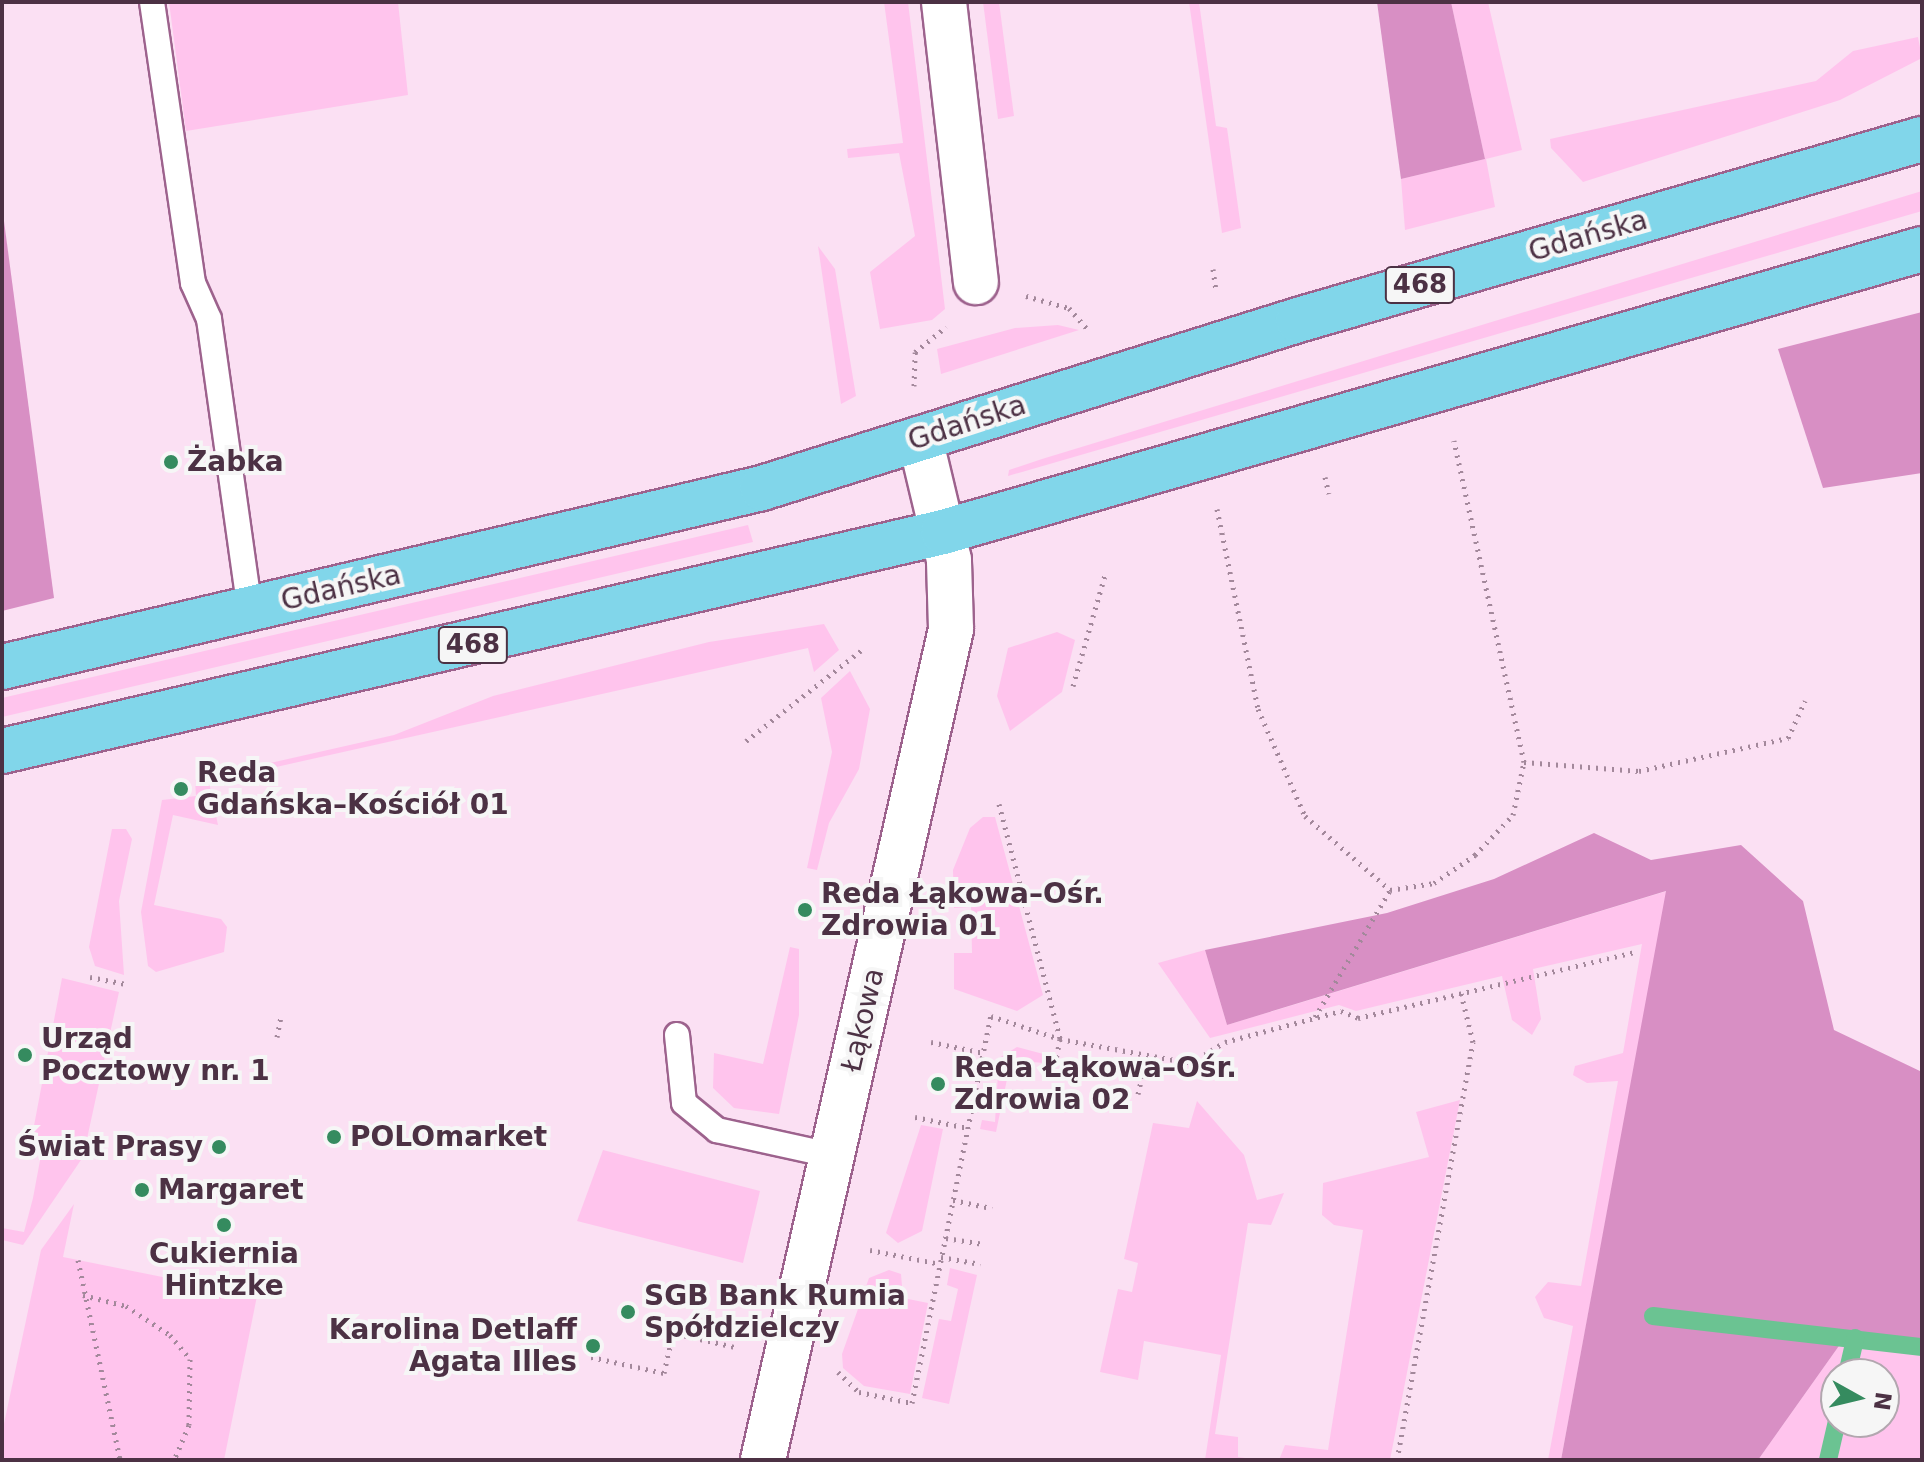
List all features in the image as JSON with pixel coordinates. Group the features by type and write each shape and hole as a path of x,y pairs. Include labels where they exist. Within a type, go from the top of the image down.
{"main road":[{"name":"Gdańska","path":"2,667 709,502 1298,320 1922,139"},
{"name":"468","path":"2,751 943,532 1922,249"}],"street":[{"path":"944,2 976,282"},
{"name":"Łąkowa","path":"771,1459 831,1155 951,629 943,532 920,438"}],"lane":[{"path":"152,2 193,283 209,319 250,609"},
{"path":"677,1035 684,1103 717,1130 831,1155"}],"path":[{"path":"913,395 915,352 955,319 976,282 1069,308 1096,340"},
{"path":"1390,890 1434,883 1475,855 1513,815 1524,762 1453,436"},
{"path":"1325,476 1329,494"},
{"path":"1217,509 1258,709 1305,816 1390,890"},
{"path":"1073,686 1105,575"},
{"path":"746,741 863,649"},
{"path":"1524,762 1654,768 1788,738 1805,701"},
{"path":"999,804 1060,1039 1053,1075"},
{"path":"1315,1018 1390,890"},
{"path":"833,1365 859,1392 912,1403 991,1016 1060,1039 1191,1063 1225,1042 1341,1011 1358,1018 1634,952"},
{"path":"90,977 127,984"},
{"path":"1397,1460 1471,1058 1461,993"},
{"path":"277,1037 281,1016"},
{"path":"931,1042 984,1053"},
{"path":"1138,1094 1147,1055"},
{"path":"915,1117 968,1128"},
{"path":"953,1200 992,1208"},
{"path":"946,1238 984,1244"},
{"path":"870,1250 980,1264"},
{"path":"78,1260 120,1460"},
{"path":"678,1293 696,1297 703,1340"},
{"path":"83,1295 126,1306 170,1335 190,1359 189,1425 174,1460"},
{"path":"593,1352 591,1357 664,1373 671,1332 740,1348"}],"shaded area":[{"path":"169,2 398,2 408,95 186,131"},
{"path":"884,2 908,2 945,309 932,320 880,329 870,272 915,236 899,153 848,158 847,149 903,143"},
{"path":"983,2 999,2 1014,116 998,119"},
{"path":"1189,2 1199,2 1216,126 1227,128 1241,228 1222,233"},
{"path":"1377,2 1451,2 1485,159 1401,179"},
{"path":"1451,2 1488,2 1522,150 1486,159 1495,207 1405,230 1401,179 1485,159"},
{"path":"1918,37 1922,58 1840,100 1583,182 1551,148 1550,139 1816,81 1853,51"},
{"path":"1922,191 1922,211 1008,476 1009,470 1042,459"},
{"path":"2,206 54,598 2,611"},
{"path":"818,246 835,269 856,396 841,404"},
{"path":"1922,312 1922,473 1823,488 1778,349"},
{"path":"1058,325 1079,330 941,374 937,349 1015,328"},
{"path":"748,525 753,542 2,717 2,698"},
{"path":"824,624 839,650 814,672 808,648 209,782 218,825 173,815 154,905 221,919 227,927 224,952 156,972 148,966 141,912 162,800 196,796 195,780 394,735 493,696 709,642"},
{"path":"1057,632 1075,640 1062,692 1010,731 997,696 1008,648"},
{"path":"850,671 870,709 859,769 829,823 817,870 807,868 832,752 821,698"},
{"path":"983,817 995,817 1043,995 1017,1011 954,989 954,953 972,953 971,907 954,908 953,870 970,828"},
{"path":"112,829 126,829 132,839 119,901 124,975 95,966 89,947"},
{"path":"1594,833 1651,860 1741,845 1803,901 1834,1030 1922,1072 1922,1350 1841,1343 1830,1358 1820,1358 1820,1373 1758,1460 1561,1460 1666,891 1227,1025 1205,950 1387,913 1494,879"},
{"path":"1667,891 1561,1460 1548,1460 1573,1326 1544,1318 1535,1297 1548,1282 1581,1286 1618,1081 1587,1083 1573,1075 1575,1066 1623,1053 1642,944 1533,969 1541,1019 1532,1035 1512,1020 1502,976 1356,1011 1339,1005 1210,1038 1158,963 1205,950 1227,1025"},
{"path":"790,947 799,949 799,1015 779,1114 734,1108 713,1088 714,1053 763,1064"},
{"path":"62,978 119,992 83,1157 23,1245 2,1240 2,1228 24,1232 33,1198 41,1155 29,1152"},
{"path":"1017,1047 1047,1055 1044,1063 1011,1060 996,1132 980,1129 982,1120 995,1122 999,1058"},
{"path":"1460,1100 1390,1460 1279,1460 1285,1445 1328,1450 1363,1230 1334,1225 1322,1215 1323,1183 1429,1157 1416,1112"},
{"path":"1197,1101 1244,1155 1257,1200 1284,1193 1271,1225 1248,1223 1215,1434 1238,1437 1238,1457 1259,1460 1205,1460 1221,1355 1144,1341 1138,1380 1100,1372 1118,1289 1132,1292 1138,1263 1124,1259 1153,1123 1189,1128"},
{"path":"921,1125 943,1129 922,1231 898,1243 886,1233"},
{"path":"603,1150 760,1191 743,1263 577,1221"},
{"path":"74,1204 63,1257 257,1296 224,1460 2,1460 2,1433 41,1250"},
{"path":"950,1268 977,1275 949,1404 922,1398 939,1319 951,1321 958,1289 947,1285"},
{"path":"889,1270 901,1274 903,1298 928,1303 910,1394 864,1386 843,1368 842,1354 869,1278"},
{"path":"1841,1343 1922,1350 1922,1460 1758,1460 1820,1373 1820,1438 1900,1438 1900,1358 1830,1358"}],"waterway":[{"path":"1653,1316 1922,1347"},
{"path":"1851,1358 1855,1338"},
{"path":"1828,1460 1833,1438"}],"place":[{"name":"Żabka","path":"171,462"},
{"name":"Reda Gdańska–Kościół 01","path":"181,789"},
{"name":"Reda Łąkowa–Ośr. Zdrowia 01","path":"805,910"},
{"name":"Urząd Pocztowy nr. 1","path":"25,1055"},
{"name":"Reda Łąkowa–Ośr. Zdrowia 02","path":"938,1084"},
{"name":"POLOmarket","path":"334,1137"},
{"name":"Świat Prasy","path":"219,1147"},
{"name":"Margaret","path":"142,1190"},
{"name":"Cukiernia Hintzke","path":"224,1225"},
{"name":"SGB Bank Rumia Spółdzielczy","path":"628,1312"},
{"name":"Karolina Detlaff Agata Illes","path":"593,1346"}]}
